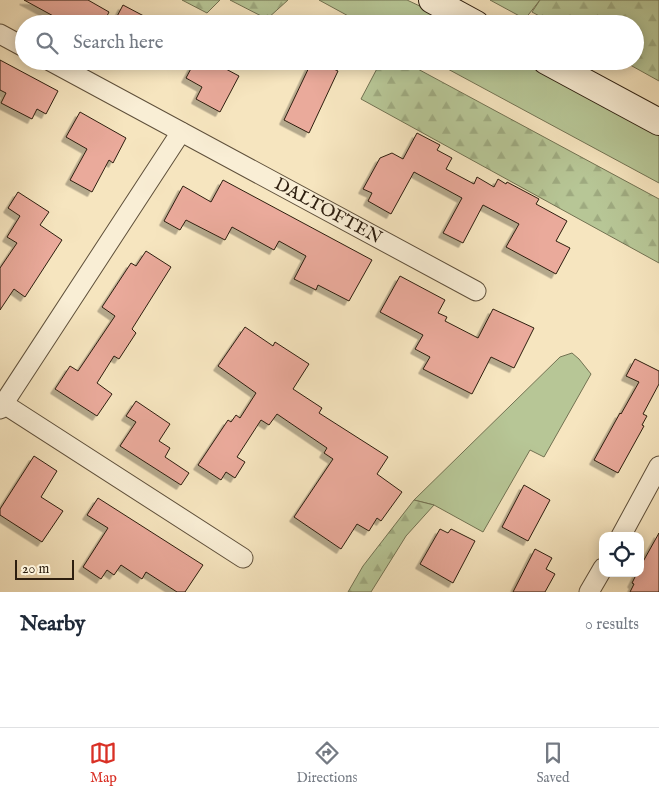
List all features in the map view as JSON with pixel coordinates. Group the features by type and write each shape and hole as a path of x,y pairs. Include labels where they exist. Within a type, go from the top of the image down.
{"street":[{"path":"432,0 460,15"},
{"path":"0,34 15,42"},
{"name":"DALTOFTEN","path":"67,70 476,291"},
{"path":"563,70 659,122"},
{"path":"181,132 2,406 243,558"},
{"path":"622,532 659,466"},
{"path":"589,592 599,575"}],"green space":[{"path":"182,0 220,0 207,13"},
{"path":"230,0 288,0 271,15 259,15"},
{"path":"319,0 407,0 439,15 346,15"},
{"path":"490,0 540,0 528,15 518,15"},
{"path":"540,0 659,0 659,81 639,70 644,70 644,15 538,15 532,12"},
{"path":"376,70 420,70 659,199 659,263 361,99"},
{"path":"450,70 544,70 659,132 659,183"},
{"path":"572,353 591,374 544,457 530,450 483,532 434,505 414,500 560,357"},
{"path":"414,500 434,505 406,536 371,592 348,592 363,566"}],"building":[{"path":"24,0 88,0 109,12 108,15 52,15"},
{"path":"123,5 142,15 118,15"},
{"path":"0,60 15,68 15,70 19,70 58,91 46,114 37,109 32,119 1,103 6,93 0,90"},
{"path":"190,70 228,70 239,76 220,112 196,99 202,87 186,78"},
{"path":"308,70 338,71 309,133 284,120"},
{"path":"80,112 126,138 113,163 109,160 92,192 70,180 87,149 66,137"},
{"path":"417,133 440,145 437,150 452,158 446,169 474,184 477,177 494,187 498,179 506,184 507,182 539,199 536,204 567,221 556,241 570,248 556,274 506,247 519,224 483,205 463,243 443,233 462,198 414,172 391,214 368,201 372,193 363,189 380,158 392,153 403,159"},
{"path":"223,180 372,260 349,301 318,285 316,290 294,279 306,256 279,241 274,250 232,227 225,240 186,220 180,230 164,221 183,186 211,202"},
{"path":"18,192 49,212 40,225 62,240 25,297 14,289 0,310 0,268 17,243 7,237 20,216 8,208"},
{"path":"146,251 171,267 132,329 136,333 119,359 114,356 97,383 112,394 97,416 55,389 70,366 78,371 115,316 102,307 131,263 136,266"},
{"path":"400,276 445,300 438,313 447,317 445,321 478,338 493,309 534,328 514,368 491,357 472,394 423,369 430,357 415,349 423,335 380,312"},
{"path":"245,327 273,346 275,342 309,364 293,389 322,408 319,413 388,457 377,474 402,492 381,521 377,518 369,531 357,524 341,549 294,517 333,459 324,453 327,448 277,414 269,425 261,420 237,457 245,462 235,478 226,472 221,480 198,465 228,420 231,422 236,415 240,418 256,393 218,366"},
{"path":"635,359 659,371 659,384 643,414 647,416 642,425 644,426 618,473 594,460 639,382 626,376"},
{"path":"136,401 170,424 159,441 170,448 165,457 189,473 181,485 120,446 136,422 126,416"},
{"path":"34,456 57,471 41,497 63,511 42,542 0,515 0,509"},
{"path":"524,485 550,500 528,541 502,527"},
{"path":"98,498 203,565 185,592 177,592 146,572 142,579 121,565 114,575 107,570 101,579 83,567 108,528 87,515"},
{"path":"440,529 448,533 451,529 475,541 453,583 420,564"},
{"path":"659,533 659,592 630,592 635,577 644,577 644,560"},
{"path":"535,549 552,558 546,569 555,574 545,592 513,592"}]}
